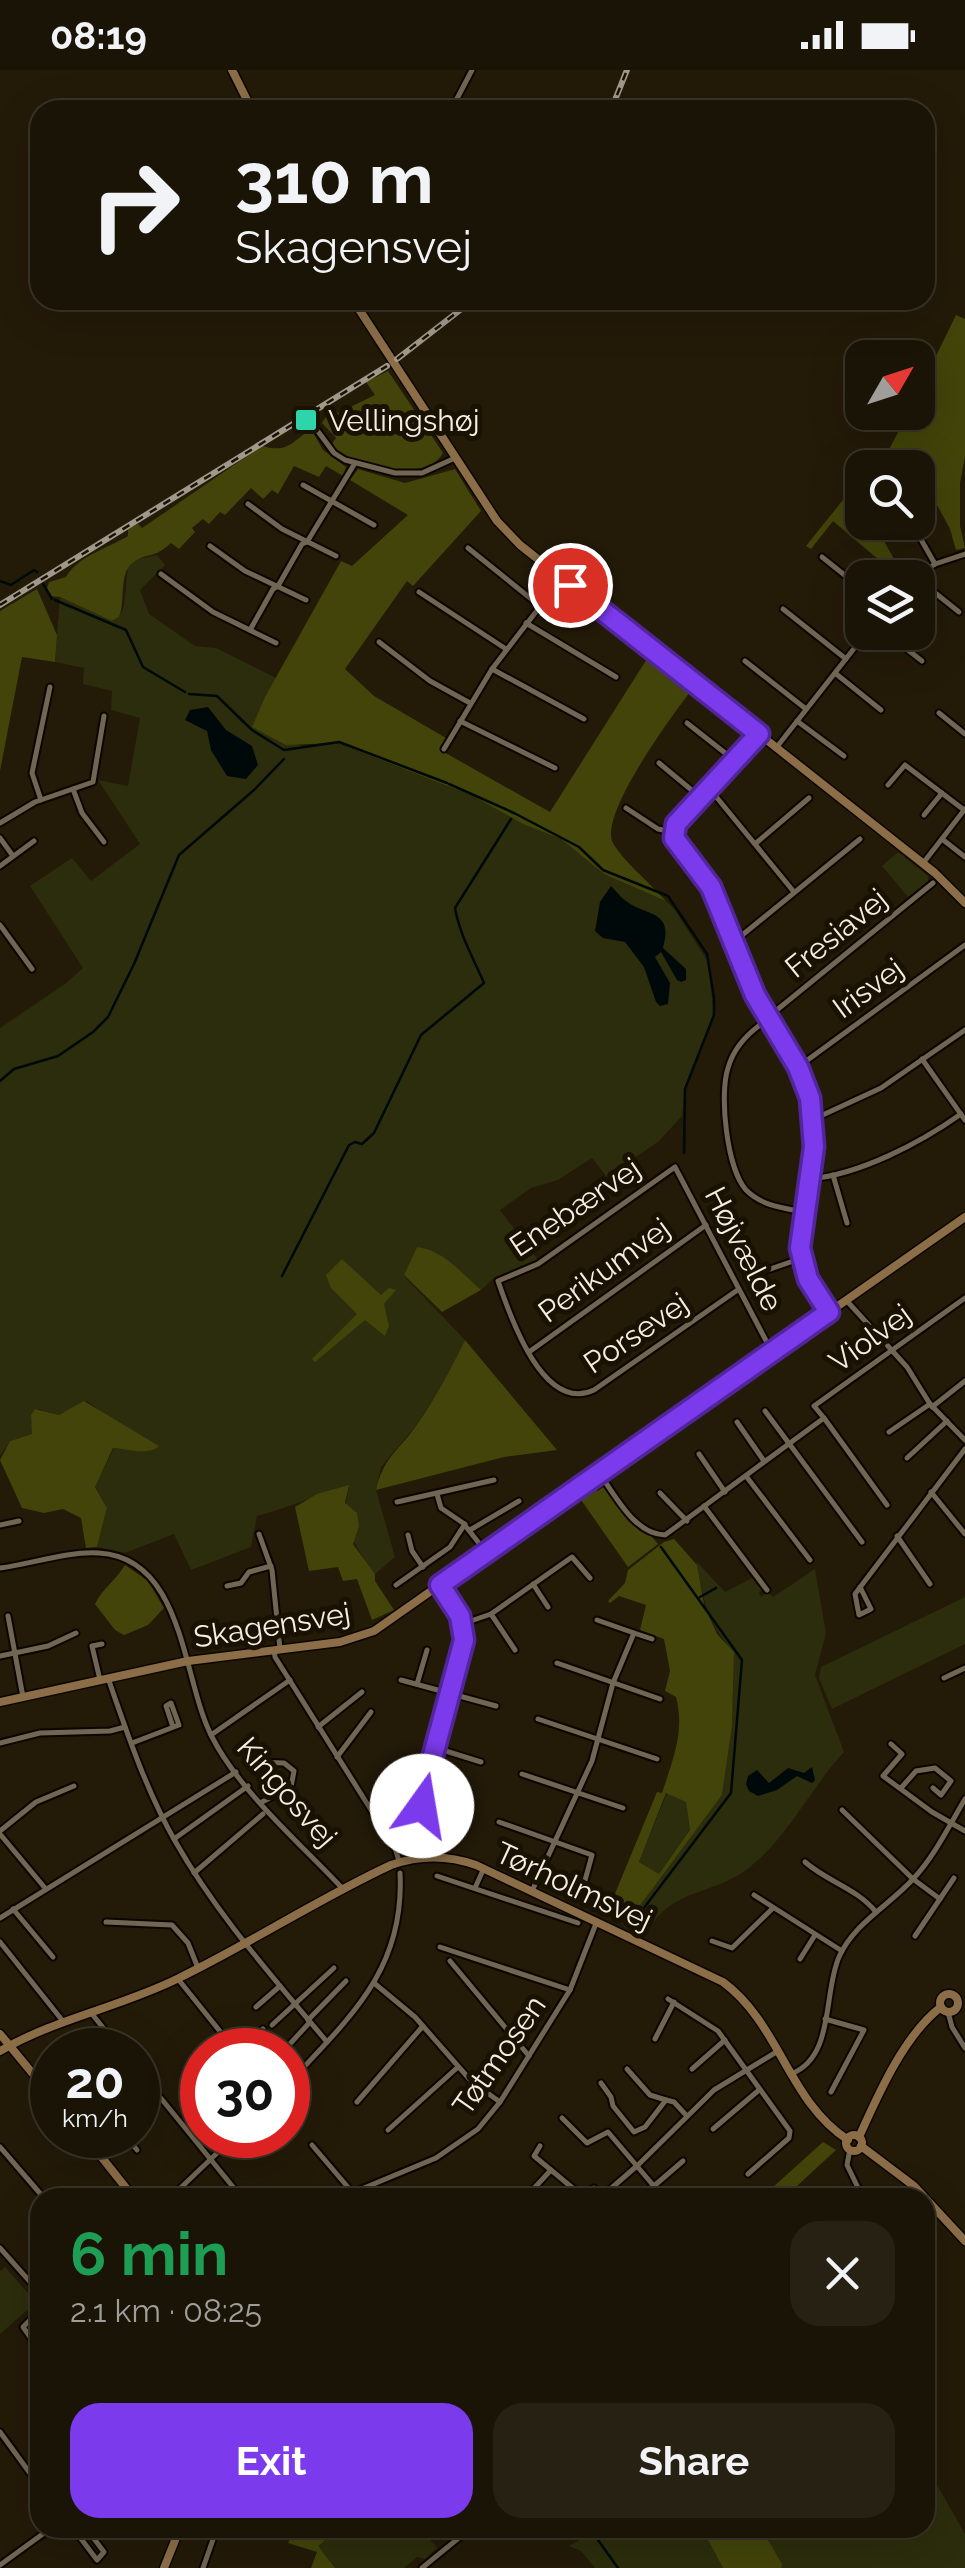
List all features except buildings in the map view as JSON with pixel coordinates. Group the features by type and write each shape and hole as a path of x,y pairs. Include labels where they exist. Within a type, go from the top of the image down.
{"street":[{"path":"232,70 247,100"},
{"path":"456,100 472,70"},
{"path":"359,310 507,533 922,864 965,903"},
{"path":"314,426 334,453 355,463 410,475 455,458"},
{"path":"250,630 272,589 278,586 302,544 308,542 355,463"},
{"path":"304,485 374,524"},
{"path":"248,504 282,529 336,556"},
{"path":"210,546 245,571 306,600"},
{"path":"468,548 540,606"},
{"path":"935,564 965,554"},
{"path":"822,557 845,575"},
{"path":"160,574 212,612 276,643"},
{"path":"444,749 492,668 562,578"},
{"path":"419,592 506,649"},
{"path":"935,593 958,612"},
{"path":"784,608 846,659"},
{"path":"526,624 616,677"},
{"path":"379,642 430,681 470,703"},
{"path":"776,748 853,650"},
{"path":"908,650 922,661"},
{"path":"745,661 806,709"},
{"path":"492,668 584,718"},
{"path":"835,673 882,710"},
{"path":"40,800 32,774 50,687"},
{"path":"938,713 965,734"},
{"path":"0,823 40,800 93,782 104,716"},
{"path":"797,720 844,756"},
{"path":"460,721 554,768"},
{"path":"687,723 734,760"},
{"path":"759,734 676,824 673,832 677,844 711,887 767,1018 798,1067 814,1119 802,1258 814,1289 829,1312"},
{"path":"659,763 700,797"},
{"path":"888,784 905,764 964,810 922,864"},
{"path":"708,788 794,892"},
{"path":"74,789 82,813 104,842"},
{"path":"924,815 942,793"},
{"path":"755,844 809,798"},
{"path":"626,808 658,829 673,832"},
{"path":"0,838 13,856"},
{"path":"734,941 860,839"},
{"path":"942,839 965,856"},
{"path":"0,866 34,841"},
{"name":"Fresiavej","path":"767,1018 933,884"},
{"path":"0,925 32,968"},
{"name":"Irisvej","path":"798,1067 965,944"},
{"path":"760,1025 738,1046 725,1079 732,1162 739,1181 756,1198 804,1212"},
{"path":"814,1119 871,1094 965,1030"},
{"path":"809,1180 833,1175 926,1138 963,1116 922,1058"},
{"name":"Højvælde","path":"675,1166 772,1352"},
{"name":"Enebærvej","path":"498,1281 538,1264 675,1166"},
{"path":"833,1175 847,1223"},
{"name":"Skagensvej","path":"0,1702 188,1661 358,1638 383,1625 965,1217"},
{"name":"Perikumvej","path":"530,1352 706,1225"},
{"path":"748,1276 802,1258"},
{"name":"Porsevej","path":"498,1281 511,1320 550,1383 559,1390 586,1394 739,1289"},
{"name":"Violvej","path":"824,1418 814,1406 965,1298"},
{"path":"846,1300 916,1378 931,1405 965,1440"},
{"path":"890,1432 965,1381"},
{"path":"766,1412 862,1542"},
{"path":"599,1473 636,1523 650,1532 666,1535 824,1418 888,1505"},
{"path":"737,1422 764,1461"},
{"path":"907,1458 946,1422"},
{"path":"860,1587 871,1609 859,1614 855,1594 860,1587 897,1536 965,1449"},
{"path":"699,1454 725,1492"},
{"path":"746,1476 810,1560"},
{"path":"398,1502 494,1480"},
{"path":"932,1492 965,1534"},
{"path":"437,1494 440,1508 467,1527 486,1552"},
{"path":"660,1494 687,1520"},
{"path":"396,1585 450,1547 467,1527 519,1501"},
{"path":"704,1506 767,1590"},
{"path":"0,1525 19,1521"},
{"path":"259,1534 272,1566 275,1657 395,1848 400,1862"},
{"path":"408,1536 423,1567"},
{"path":"897,1536 930,1584"},
{"name":"Kingosvej","path":"0,1568 92,1553 124,1559 140,1567 161,1590 211,1735 248,1786 344,1890"},
{"path":"462,1624 491,1614 572,1557 590,1578"},
{"path":"227,1586 240,1583 249,1572 272,1566"},
{"path":"533,1584 548,1607"},
{"path":"440,1585 462,1624 463,1652 421,1800 422,1806 465,1817"},
{"path":"491,1614 515,1650"},
{"path":"8,1616 23,1697"},
{"path":"597,1620 652,1639"},
{"path":"0,1656 48,1646 76,1633"},
{"path":"532,1891 579,1793 613,1682 634,1633"},
{"path":"102,1644 92,1646 104,1679 174,1839 244,1944 327,2042"},
{"path":"417,1684 427,1650"},
{"path":"557,1663 660,1699"},
{"path":"944,1678 965,1668"},
{"path":"211,1735 290,1680"},
{"path":"402,1680 496,1706"},
{"path":"318,1726 362,1692"},
{"path":"338,1756 372,1712"},
{"path":"538,1718 657,1759"},
{"path":"0,1744 40,1733 125,1727"},
{"path":"132,1744 173,1727"},
{"path":"891,1744 902,1754 882,1776 965,1832"},
{"path":"436,1748 481,1762"},
{"path":"255,1752 254,1762 284,1764 294,1772 292,1787 262,1802"},
{"path":"900,1788 916,1770 935,1768 951,1781 941,1795 933,1788"},
{"path":"0,1918 236,1772"},
{"path":"522,1774 623,1808"},
{"path":"45,1888 0,1833 36,1802 74,1786"},
{"path":"174,1839 248,1786"},
{"path":"790,2074 812,2058 821,2040 834,1970 842,1951 876,1912 914,1879 965,1800"},
{"path":"842,1810 940,1899"},
{"path":"194,1873 263,1814"},
{"path":"499,1822 592,1855 584,1884"},
{"name":"Tørholmsvej","path":"0,2051 62,2020 178,1979 400,1862 446,1857 484,1868 723,1982 754,2010 814,2112 849,2144"},
{"path":"805,1862 823,1876 855,1891 876,1912"},
{"path":"474,1889 484,1868"},
{"path":"310,2060 387,1963 397,1931 402,1896 400,1873"},
{"path":"438,1876 578,1924"},
{"path":"915,1936 954,1878"},
{"path":"754,1895 842,1951"},
{"path":"712,1940 732,1948 773,1908"},
{"path":"14,1909 54,1957"},
{"name":"Tøtmosen","path":"361,2188 451,2150 478,2129 500,2102 570,1990 596,1921"},
{"path":"106,1922 172,1925 188,1942 198,1968"},
{"path":"800,1959 815,1934"},
{"path":"0,1942 62,2020"},
{"path":"440,1947 570,1990"},
{"path":"450,1961 529,2056"},
{"path":"272,2025 334,1968"},
{"path":"178,1979 218,2028"},
{"path":"302,2028 346,1981"},
{"path":"374,1984 423,2026 458,2068 500,2102"},
{"path":"256,2007 280,1986"},
{"path":"656,2039 671,2000 706,2022 747,2068 791,2134 748,2174"},
{"path":"91,2011 104,2028"},
{"path":"860,2142 873,2101 924,2021 952,2011 952,2027 965,2048"},
{"path":"825,2019 864,2030 832,2092"},
{"path":"357,2102 423,2026"},
{"path":"0,2034 30,2070"},
{"path":"692,2069 726,2040"},
{"path":"611,2188 686,2115 747,2068 778,2050"},
{"path":"388,2130 458,2068"},
{"path":"628,2069 651,2096 674,2102 686,2115"},
{"path":"600,2083 636,2133 666,2100"},
{"path":"713,2129 759,2090"},
{"path":"160,2097 234,2188"},
{"path":"562,2118 587,2143 608,2132 657,2188"},
{"path":"857,2188 847,2166 852,2136 917,2188"},
{"path":"849,2144 860,2142"},
{"path":"312,2145 349,2188"},
{"path":"540,2146 533,2155 572,2188"},
{"path":"0,2148 35,2188"},
{"path":"102,2158 126,2188"},
{"path":"180,2188 211,2159"},
{"path":"652,2188 684,2161"},
{"path":"535,2188 551,2170"},
{"path":"935,2207 965,2241"},
{"path":"0,2248 30,2282"},
{"path":"0,2432 30,2473"},
{"path":"0,2567 38,2538"},
{"path":"80,2538 97,2560 103,2551 93,2538"},
{"path":"164,2568 176,2538"},
{"path":"203,2568 214,2538"},
{"path":"422,2568 459,2538"}],"shaded area":[{"path":"956,315 965,319 965,457 960,483 960,526 965,548 956,550 935,501 935,450 889,450 899,430 935,430 935,358"},
{"path":"388,371 443,453 421,468 389,469 355,460 331,445 336,438 322,423 333,406 338,413 375,395 366,382"},
{"path":"311,429 323,450 346,467 343,476 326,466 319,477 294,466 278,494 272,490 263,499 251,488 225,515 220,512 209,524 203,519 192,528 195,532 179,549 171,543 129,567 119,617 112,621 60,597 49,596 49,582 66,577 86,558 128,536 128,529 138,524 142,528 262,446 284,447"},
{"path":"358,469 405,483 455,469 481,511 413,586 407,581 345,669 374,696 446,738 442,751 550,812 650,654 693,688 640,764 616,810 611,829 618,850 666,901 604,874 561,839 523,824 473,796 337,743 286,745 252,727 341,561 352,566 408,515 350,480"},
{"path":"845,497 845,531 833,521 811,549 806,546"},
{"path":"855,540 883,540 895,560 879,560"},
{"path":"157,555 165,565 140,590 149,614 195,646 216,648 276,678 253,727 305,747 336,743 473,796 561,839 604,874 666,901 708,962 714,1015 685,1089 682,1116 659,1141 607,1177 592,1158 558,1180 531,1188 500,1210 538,1260 494,1278 481,1290 417,1247 404,1276 465,1340 447,1379 415,1427 381,1467 376,1490 395,1557 375,1574 361,1554 348,1523 349,1486 257,1516 251,1547 191,1570 174,1534 125,1553 97,1547 107,1508 95,1486 114,1448 140,1451 159,1446 121,1426 87,1401 59,1415 38,1409 31,1418 32,1434 10,1441 0,1456 0,1028 83,968 30,886 72,858 91,881 140,844 98,780 128,786 140,718 111,710 112,691 83,684 84,668 55,662 60,597 112,621 124,606 128,566"},
{"path":"37,589 57,635 55,662 22,657 0,771 0,611"},
{"path":"208,707 226,730 252,746 258,765 246,779 227,776 211,750 207,731 185,720 190,710"},
{"path":"898,852 928,876 928,881 908,897 882,866"},
{"path":"611,886 626,901 662,921 663,948 686,969 686,980 681,982 661,952 655,957 670,983 668,1004 660,1006 656,1002 644,967 625,942 603,938 595,931 600,902"},
{"path":"417,1247 444,1258 481,1290 442,1312 404,1275"},
{"path":"342,1259 381,1295 389,1288 396,1290 384,1304 389,1326 385,1336 365,1320 315,1362 312,1359 357,1314 331,1288 326,1275"},
{"path":"465,1340 557,1450 504,1457 376,1490 388,1461 425,1413"},
{"path":"84,1401 159,1446 144,1451 113,1448 95,1487 107,1508 97,1547 86,1548 81,1518 63,1509 44,1513 22,1508 0,1460 10,1441 32,1434 31,1415 35,1409 59,1415"},
{"path":"349,1485 345,1503 357,1513 359,1526 353,1544 394,1610 372,1620 357,1579 343,1581 338,1567 309,1571 295,1507 317,1494"},
{"path":"605,1486 634,1525 658,1544 628,1567 579,1497"},
{"path":"674,1539 697,1565 704,1605 717,1634 734,1652 732,1726 722,1795 627,1923 607,1913 657,1792 662,1793 679,1722 676,1697 665,1691 670,1671 664,1639 640,1630 646,1605 619,1596 608,1601 625,1583 628,1570 664,1542","holes":["666,1793 686,1802 690,1830 659,1874 639,1862"]},
{"path":"696,1561 725,1592 754,1577 762,1589 761,1597 768,1591 773,1597 815,1569 826,1633 815,1675 844,1752 761,1858 732,1879 666,1909 646,1935 624,1927 722,1795 732,1726 734,1652 708,1610"},
{"path":"125,1565 148,1581 164,1608 148,1625 124,1635 115,1630 95,1604"},
{"path":"965,1597 965,1644 832,1709 819,1678 821,1667"},
{"path":"812,1767 812,1783 797,1776 777,1790 758,1796 746,1784 748,1776 757,1770 769,1783 788,1768 804,1773"},
{"path":"667,1793 686,1801 690,1830 659,1874 639,1862"},
{"path":"823,2142 836,2150 795,2188 772,2188"},
{"path":"5,2267 30,2296 30,2308 0,2334 0,2271"},
{"path":"935,2482 965,2534 965,2568 595,2568 581,2551 569,2546 583,2538 935,2538"},
{"path":"290,2538 328,2538 318,2546 335,2568 311,2568 317,2552 288,2543"},
{"path":"327,2538 428,2538 437,2548 425,2559 417,2557 404,2568 335,2568 317,2546"},
{"path":"707,2538 767,2538 782,2564 781,2568 723,2568"}],"waterway":[{"path":"0,581 11,585 34,570 37,572"},
{"path":"42,582 52,599"},
{"path":"55,600 126,630 143,667 185,692"},
{"path":"189,694 217,696 252,730 284,750 339,742 447,783"},
{"path":"0,1081 14,1069 58,1056 108,1017 179,855 284,759"},
{"path":"449,784 579,847 603,870 668,896 707,954 714,998"},
{"path":"282,1276 349,1145 362,1144 374,1133 421,1035 484,983 455,908 511,819"},
{"path":"684,1153 685,1089 714,1015 714,1000"},
{"path":"634,1921 731,1793 742,1660 661,1547"},
{"path":"700,1597 716,1588"},
{"path":"597,2538 618,2568"}],"railway":[{"path":"615,100 627,70"},
{"path":"397,359 460,310"},
{"path":"0,605 387,366"}],"place":[{"name":"Vellingshøj","path":"306,420"}],"route":[{"path":"422,1806 464,1640 460,1616 440,1585 829,1312 808,1279 800,1248 814,1147 814,1119 805,1082 755,995 719,902 677,844 673,832 676,824 759,734 570,585"}]}
